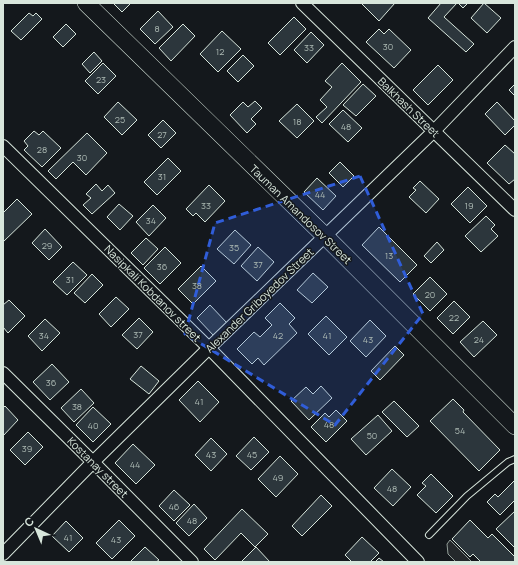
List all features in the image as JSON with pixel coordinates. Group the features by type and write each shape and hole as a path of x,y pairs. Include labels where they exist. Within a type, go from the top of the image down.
{"main road":[{"name":"Tauman Amandosov Street","path":"86,3 325,236 515,426"}],"street":[{"name":"Balkhash Street","path":"302,3 515,210"},
{"name":"Alexander Griboyedov Street","path":"3,554 93,462 209,348 434,131 515,47"},
{"name":"Nasipkali Kobdanov street","path":"3,146 209,348 418,562"},
{"name":"Kostanay street","path":"3,373 192,562"}],"lane":[{"path":"429,535 467,496 508,462 515,459"}],"highlighted area":[{"path":"360,176 423,314 335,425 185,334 215,223"}],"shaded area":[{"path":"450,540 472,562 456,562 448,554 447,544"}],"building":[{"path":"113,3 131,3 122,12"},
{"path":"361,3 395,3 379,21"},
{"path":"441,3 457,3 444,17 474,44 466,52 428,18"},
{"path":"458,3 468,3 463,8"},
{"path":"484,3 501,18 487,33 471,18"},
{"path":"158,11 173,27 155,44 140,29"},
{"path":"29,13 33,16 36,13 42,19 21,40 11,31"},
{"path":"294,17 306,29 280,55 268,43"},
{"path":"66,24 76,34 63,47 53,37"},
{"path":"183,24 195,36 171,61 159,48"},
{"path":"379,29 384,34 389,29 411,50 394,68 366,42"},
{"path":"222,31 241,49 218,72 200,54"},
{"path":"311,32 324,45 307,63 294,50"},
{"path":"94,52 102,61 90,73 82,64"},
{"path":"243,55 254,66 238,82 227,71"},
{"path":"103,63 116,76 98,94 85,81"},
{"path":"342,63 361,82 322,123 316,117 327,107 320,100 332,87 325,81"},
{"path":"438,65 453,80 428,105 413,90"},
{"path":"363,84 376,96 356,116 343,105"},
{"path":"515,84 515,96 509,90"},
{"path":"255,101 262,108 251,119 256,124 247,133 230,115 243,102 248,107"},
{"path":"118,102 137,120 122,135 104,117"},
{"path":"497,102 515,121 515,125 505,135 485,114"},
{"path":"297,104 314,121 297,138 279,121"},
{"path":"343,110 362,128 348,142 329,124"},
{"path":"163,120 176,133 161,148 148,135"},
{"path":"34,131 39,135 43,131 61,148 42,167 24,150 28,146 24,141"},
{"path":"87,133 107,153 86,175 73,162 56,179 48,171"},
{"path":"505,145 515,154 515,179 509,184 487,163"},
{"path":"168,158 181,171 157,195 144,182"},
{"path":"340,162 354,176 343,187 329,173"},
{"path":"317,178 336,196 323,210 304,192"},
{"path":"420,181 439,199 426,213 409,197 416,190 413,188"},
{"path":"96,184 102,191 108,185 115,193 92,214 83,205 91,198 86,194"},
{"path":"209,185 225,201 205,222 196,213 193,216 186,209"},
{"path":"468,187 487,206 470,223 451,204"},
{"path":"17,199 32,214 3,242 3,213"},
{"path":"119,204 133,216 120,230 107,217"},
{"path":"153,205 166,218 149,236 136,222"},
{"path":"486,216 495,225 491,229 498,236 481,252 465,236"},
{"path":"379,227 417,265 400,282 362,245"},
{"path":"45,229 62,247 49,260 32,243"},
{"path":"235,230 251,245 234,264 217,249"},
{"path":"146,238 158,249 143,265 131,253"},
{"path":"437,242 444,250 431,263 424,256"},
{"path":"165,247 181,263 160,284 144,268"},
{"path":"258,247 274,262 257,281 241,266"},
{"path":"73,262 87,275 67,295 53,282"},
{"path":"201,266 216,281 193,304 178,289"},
{"path":"313,273 328,287 312,303 297,290"},
{"path":"92,274 103,285 85,303 74,293"},
{"path":"430,277 447,294 430,311 413,294"},
{"path":"116,297 129,309 111,327 99,314"},
{"path":"9,300 25,316 8,333 3,327 3,305"},
{"path":"454,301 470,317 453,334 437,318"},
{"path":"280,303 295,318 289,324 297,333 264,365 258,358 252,364 237,349 254,332 260,337 272,325 265,318"},
{"path":"210,305 227,323 214,336 197,318"},
{"path":"326,316 347,337 329,355 308,334"},
{"path":"139,318 153,332 137,349 122,335"},
{"path":"45,319 60,333 42,351 28,336"},
{"path":"370,320 386,336 366,357 350,341"},
{"path":"483,321 497,335 474,357 460,342"},
{"path":"395,346 404,355 380,380 371,371"},
{"path":"52,364 69,382 50,400 33,382"},
{"path":"141,366 159,381 149,394 130,379"},
{"path":"198,381 219,402 200,422 179,400"},
{"path":"321,386 332,398 309,420 291,401 306,387 313,394"},
{"path":"81,389 94,403 74,422 61,408"},
{"path":"453,399 464,410 463,412 500,450 479,471 430,421"},
{"path":"394,401 419,426 407,437 382,412"},
{"path":"5,406 18,420 3,436 3,408"},
{"path":"93,407 111,424 93,442 76,425"},
{"path":"336,410 347,421 326,442 311,427 325,413 329,417"},
{"path":"378,415 392,431 366,455 351,439"},
{"path":"28,432 43,447 25,465 10,450"},
{"path":"254,437 269,452 251,470 236,456"},
{"path":"211,438 227,454 211,471 195,455"},
{"path":"133,444 155,465 136,484 115,463"},
{"path":"280,456 298,474 276,497 258,479"},
{"path":"392,469 411,487 393,506 374,488"},
{"path":"431,474 453,496 436,513 417,495 426,486 422,483"},
{"path":"515,480 515,500 500,515 487,502 495,494 498,497"},
{"path":"174,490 190,505 174,521 159,506"},
{"path":"321,495 332,506 302,536 292,526"},
{"path":"194,504 207,518 189,536 176,523"},
{"path":"242,509 268,534 255,547 241,533 215,560 204,549"},
{"path":"515,511 515,548 496,529"},
{"path":"119,520 135,536 112,559 96,543"},
{"path":"470,520 488,538 492,534 515,557 515,562 481,562 473,554 470,557 452,539"},
{"path":"66,521 83,538 69,552 52,536"},
{"path":"362,537 379,553 370,562 352,562 345,555"},
{"path":"145,547 159,560 156,562 130,562"},
{"path":"256,547 270,562 241,562"},
{"path":"379,558 384,562 375,562"}]}
